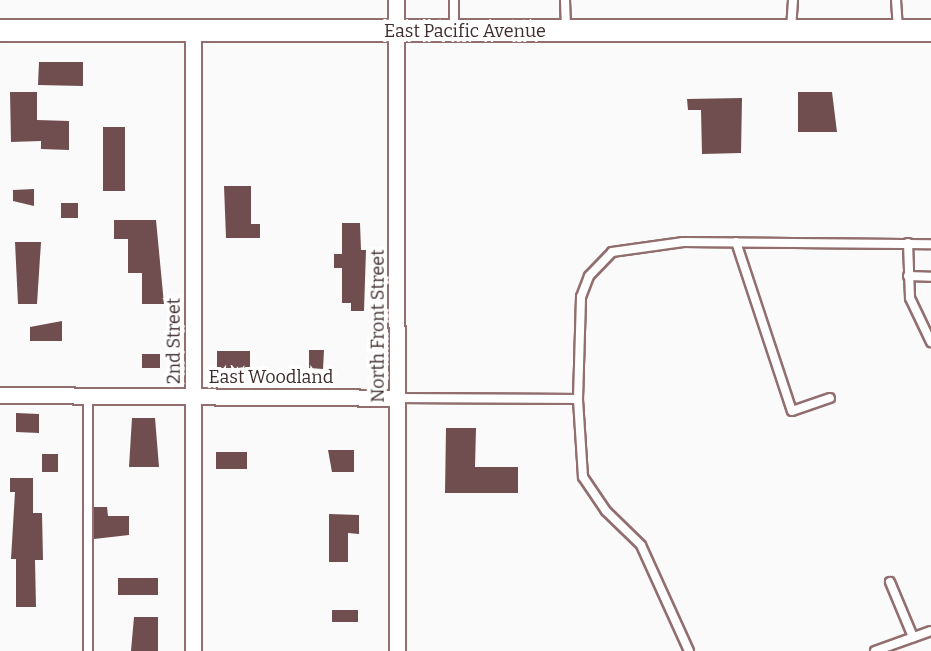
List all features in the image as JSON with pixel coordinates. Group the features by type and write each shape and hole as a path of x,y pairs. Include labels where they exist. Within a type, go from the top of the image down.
{"main road":[{"name":"East Pacific Avenue","path":"0,30 931,30"}],"street":[{"name":"North Front Street","path":"396,0 397,651"},
{"name":"2nd Street","path":"193,30 193,651"},
{"name":"East Woodland","path":"0,395 398,398"}],"lane":[{"path":"453,31 454,0"},
{"path":"565,0 567,31"},
{"path":"791,31 793,0"},
{"path":"896,0 898,30"},
{"path":"689,651 641,545 606,511 583,477 578,399 581,297 589,276 612,252 684,242 931,244"},
{"path":"736,243 792,411 830,398"},
{"path":"908,243 910,298 931,342"},
{"path":"908,276 931,277"},
{"path":"88,396 88,651"},
{"path":"398,398 578,399"},
{"path":"890,582 913,637"},
{"path":"875,651 931,631"}],"building":[{"path":"39,62 83,62 83,86 38,85"},
{"path":"10,92 37,92 37,120 69,121 69,150 41,149 41,141 11,142"},
{"path":"798,92 832,92 837,132 798,132"},
{"path":"742,98 741,153 702,154 701,110 688,110 687,99"},
{"path":"103,127 125,127 125,191 103,191"},
{"path":"224,186 251,186 251,224 260,224 260,238 226,238"},
{"path":"34,189 34,206 13,201 13,190"},
{"path":"61,203 78,203 78,218 61,218"},
{"path":"114,220 156,220 164,304 142,304 142,273 128,273 128,239 114,239"},
{"path":"342,223 360,223 361,250 366,250 364,311 351,311 351,303 342,303 342,268 334,268 334,254 342,254"},
{"path":"15,242 41,242 37,304 18,304"},
{"path":"62,321 62,341 30,341 30,327"},
{"path":"309,350 324,350 323,369 309,368"},
{"path":"217,351 250,351 250,368 217,368"},
{"path":"142,354 160,354 160,368 142,368"},
{"path":"16,413 39,414 39,433 16,432"},
{"path":"132,418 155,418 159,467 129,467"},
{"path":"446,428 476,428 475,467 518,467 518,493 445,493"},
{"path":"328,450 354,450 354,472 332,472"},
{"path":"216,452 247,452 247,469 216,469"},
{"path":"42,454 58,454 58,472 42,472"},
{"path":"10,478 33,478 33,513 42,513 43,560 35,560 36,607 16,607 16,559 11,559 15,492 10,492"},
{"path":"94,507 107,507 108,516 129,516 129,535 94,539"},
{"path":"329,514 359,515 359,534 348,533 348,562 329,562"},
{"path":"118,578 158,578 158,595 118,595"},
{"path":"332,610 358,610 358,622 332,622"},
{"path":"134,617 158,617 158,651 131,651"}]}
